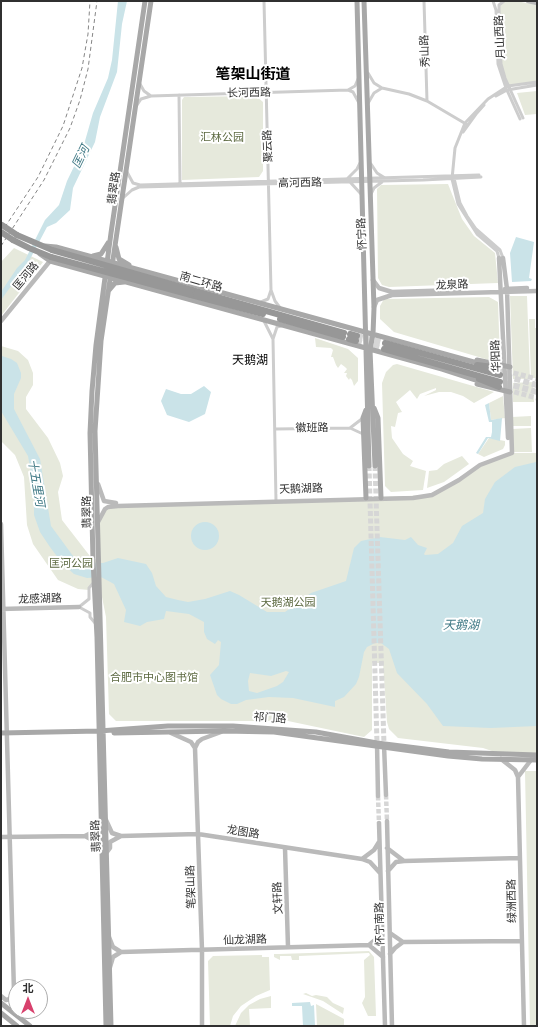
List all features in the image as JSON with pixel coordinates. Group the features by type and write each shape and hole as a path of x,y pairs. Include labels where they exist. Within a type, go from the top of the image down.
{"highway":[{"path":"1,227 29,248 37,248"},
{"path":"15,237 31,242 37,248"},
{"name":"南二环路","path":"37,248 51,256 192,292 357,338"},
{"path":"201,288 253,316"},
{"path":"200,301 228,303 254,302"},
{"path":"384,346 458,363 497,370"},
{"path":"384,346 500,386"},
{"path":"458,363 497,370"}],"main road":[{"name":"翡翠路","path":"110,1025 96,560 90,433 96,345 145,1"},
{"name":"翡翠路","path":"96,560 98,522 95,431 97,386 109,291 151,1"},
{"name":"怀宁路","path":"357,1 361,180 366,300 364,332 368,349 373,408 375,466"},
{"name":"怀宁路","path":"364,1 374,308 373,334 368,349 367,407 369,466"},
{"path":"90,256 101,254 110,240"},
{"path":"116,244 119,259 133,268"},
{"path":"37,248 56,246 282,310 346,335 368,349 404,341 508,366"},
{"path":"37,248 51,256 94,273 284,325 346,335 364,332 373,334 394,358 508,392"},
{"path":"94,273 100,280 103,291"},
{"path":"109,291 115,284 126,281"},
{"path":"384,346 497,370"},
{"path":"384,346 500,386"},
{"path":"366,497 363,418 367,407"},
{"path":"373,408 378,418 381,497"},
{"name":"祁门路","path":"101,732 168,726 274,728 316,732 377,746"},
{"name":"祁门路","path":"1,734 168,731 274,732 377,746 483,754 537,755"},
{"name":"祁门路","path":"384,746 448,756 534,760"},
{"name":"翡翠路","path":"104,852 109,937 110,1025"},
{"path":"1,1013 17,1026"},
{"path":"22,1019 30,1026"}],"street":[{"name":"聚云路","path":"264,1 271,290"},
{"name":"秀山路","path":"424,1 427,101"},
{"name":"月山西路","path":"493,1 496,10 498,59 521,119"},
{"name":"月山西路","path":"504,1 499,7 499,53 508,88"},
{"path":"528,1 537,3"},
{"path":"366,71 374,83 382,88 409,94 427,101 466,124"},
{"path":"348,90 355,86 359,75"},
{"path":"139,83 144,91 150,96"},
{"path":"501,258 497,251 477,234 458,204 453,177 455,148 466,124 479,106 508,88 537,84"},
{"path":"367,105 374,94 382,88"},
{"path":"348,90 353,92 360,104"},
{"name":"长河西路","path":"150,96 348,90"},
{"path":"179,95 180,184"},
{"path":"136,107 141,99 150,96"},
{"path":"361,161 349,180 358,189 362,196"},
{"path":"369,161 373,169 385,179 376,186 370,196"},
{"name":"高河西路","path":"126,172 133,183 140,185 481,176"},
{"name":"高河西路","path":"123,198 132,190 139,187 269,182"},
{"name":"匡河路","path":"1,321 51,256"},
{"name":"华阳路","path":"501,258 505,291 510,452"},
{"name":"龙泉路","path":"373,280 379,288 392,292 505,291"},
{"path":"254,302 268,299 271,290"},
{"path":"271,290 275,301 282,310"},
{"name":"龙泉路","path":"374,308 377,300 392,295 537,290"},
{"path":"262,319 268,326 273,339"},
{"path":"276,500 273,339 277,327 284,325"},
{"path":"350,428 363,418"},
{"name":"徽班路","path":"275,429 350,428 364,434"},
{"name":"天鹅湖路","path":"98,522 108,507 118,506 366,497 413,498 432,495 459,480 480,464 510,452"},
{"name":"天鹅湖路","path":"96,479 104,502 107,503 276,500"},
{"path":"1,524 2,609 14,979"},
{"path":"96,582 89,588 89,599 79,607 90,613 90,617 98,626"},
{"name":"龙感湖路","path":"2,609 79,607"},
{"path":"168,731 187,739 195,748 198,742 202,739 224,731"},
{"path":"377,746 378,796"},
{"path":"384,746 386,795"},
{"name":"笔架山路","path":"195,748 202,950 202,1026"},
{"path":"501,759 515,770 518,776 534,760"},
{"name":"绿洲西路","path":"518,776 524,1026"},
{"path":"1,837 85,836 95,831 103,820 112,833 120,836"},
{"name":"怀宁南路","path":"387,821 392,1026"},
{"name":"怀宁南路","path":"379,823 385,1026"},
{"name":"龙图路","path":"120,836 198,834 362,859"},
{"path":"85,836 96,842 104,852 110,848 110,842 120,836"},
{"path":"362,859 374,850 380,841"},
{"name":"文轩路","path":"285,848 288,947"},
{"path":"387,848 404,861"},
{"path":"388,871 396,862 404,861 520,858"},
{"path":"362,859 370,862 380,873"},
{"path":"382,928 375,940 368,945 383,957"},
{"path":"390,933 403,942 522,941"},
{"path":"109,937 113,947 121,952 113,957 110,967"},
{"path":"390,954 403,942"},
{"name":"仙龙湖路","path":"121,952 368,945"}],"green space":[{"path":"516,1 537,5 537,82 508,86 501,64 499,10 501,2"},
{"path":"537,91 537,114 525,115 517,93"},
{"name":"汇林公园","path":"256,96 263,102 263,171 259,177 182,180 182,100 184,97"},
{"path":"448,184 462,219 474,236 495,253 498,283 389,287 382,285 378,278 377,189 381,185"},
{"path":"14,248 43,262 1,316 1,262"},
{"path":"510,296 527,296 530,379 513,379"},
{"path":"489,297 498,302 499,363 394,332 380,319 380,306 384,299"},
{"path":"529,319 535,319 535,328 537,328 536,378 531,378"},
{"path":"315,338 348,349 358,358 358,381 354,386 352,380 350,378 349,380 346,376 347,373 344,373 347,369 341,364 338,368 333,357 331,357 333,350 331,348 316,347"},
{"name":"天鹅湖公园","path":"1,346 18,351 28,360 33,373 33,385 26,397 26,409 48,438 60,463 63,476 58,492 62,520 93,560 98,560 98,522 108,507 432,495 480,465 512,453 537,453 537,755 501,754 483,748 398,738 389,729 387,722 383,663 372,663 372,730 364,737 288,721 116,721 109,714 106,617 99,582 94,582 89,590 78,589 58,580 33,544 27,525 24,477 15,455 1,441"},
{"path":"397,364 494,392 474,403 463,396 451,392 439,392 424,396 436,390 436,388 420,394 417,399 410,390 396,402 402,412 398,413 395,427 391,426 392,438 403,454 413,461 410,466 426,471 423,490 391,492 385,486 382,383 386,372 393,365"},
{"path":"533,382 534,402 513,402 513,383"},
{"path":"503,396 505,418 491,420 489,403"},
{"path":"531,416 531,426 512,426 512,417"},
{"path":"531,428 532,452 512,452 512,429"},
{"path":"489,438 505,441 505,445 503,449 484,457 478,454"},
{"path":"462,456 469,464 444,482 427,488 429,471 437,470 444,464"},
{"path":"525,771 537,771 537,1026 530,1026"},
{"path":"369,951 374,957 376,1016 368,1016 362,1003 365,997 364,960 370,955 369,953 299,956 299,960 292,960 291,956 280,956 280,960 274,957 274,954"},
{"path":"262,955 262,957 269,957 270,990 256,996 241,1006 233,1016 230,1026 210,1026 208,961 213,956"},
{"path":"306,993 312,996 316,995 327,997 333,1003 344,1008 343,1014 323,1001 303,994"},
{"path":"271,996 271,1008 249,1009 250,1026 235,1026 241,1013 249,1005 260,999"},
{"path":"316,1004 344,1019 344,1025 317,1026"}],"water":[{"name":"匡河","path":"118,1 127,1 122,24 117,72 100,117 95,142 73,188 70,210 56,223 47,227 29,261 1,300 1,292 17,268 25,260 45,220 59,205 67,181 83,148 93,113 108,78 112,60"},
{"path":"516,237 534,242 529,278 532,279 531,281 512,282 510,253"},
{"name":"天鹅湖","path":"2,356 17,363 21,373 21,378 14,394 14,409 40,459 51,526 76,560 87,563 103,563 118,558 146,564 152,573 156,586 166,597 188,602 205,599 230,591 267,612 285,612 311,593 346,581 354,548 361,541 380,537 405,540 411,537 418,545 427,548 424,554 425,555 438,554 453,543 462,526 483,513 485,499 495,482 515,467 536,462 537,726 491,728 443,726 427,704 397,673 389,649 381,643 375,643 367,647 364,652 359,677 356,684 344,697 335,701 335,707 293,698 269,697 246,700 237,704 231,704 221,699 217,695 210,675 219,665 221,642 218,640 215,644 207,639 204,632 204,622 189,614 166,611 164,619 147,622 140,626 124,622 126,610 114,584 101,577 87,578 74,574 62,563 40,532 34,515 34,491 28,456 1,411","holes":["286,671 289,672 283,682 277,686 257,693 249,691 248,681 250,673 271,676"]},
{"path":"204,386 211,392 205,414 189,422 167,415 161,401 166,389 181,394 191,394"},
{"path":"489,403 491,420 502,418 500,441 488,438 478,454 476,453 486,437 491,437 492,422 489,422 485,405"},
{"path":"205,522 215,526 219,536 215,546 205,550 195,546 191,536 195,526"},
{"path":"310,1002 311,1006 314,1005 315,1026 303,1026 302,1006 292,1006 292,1003"}],"tunnel":[{"path":"357,336 385,343"},
{"path":"356,341 384,349"},
{"path":"499,369 537,379"},
{"path":"506,376 537,385"},
{"path":"505,383 537,392"},
{"path":"507,390 537,398"},
{"path":"369,466 377,743"},
{"path":"375,466 384,744"},
{"path":"386,795 387,821"},
{"path":"378,796 379,823"}],"railway":[{"path":"1,233 38,177 63,126 82,68 88,34 90,1"},
{"path":"1,246 44,180 70,128 80,100 88,69 97,1"}],"district":[{"name":"笔架山街道","path":"253,74"},
{"name":"天鹅湖","path":"250,360"}],"water label":[{"name":"十五里河","path":"36,483"}],"park label":[{"name":"匡河公园","path":"71,564"},
{"name":"合肥市中心图书馆","path":"154,678"}]}
